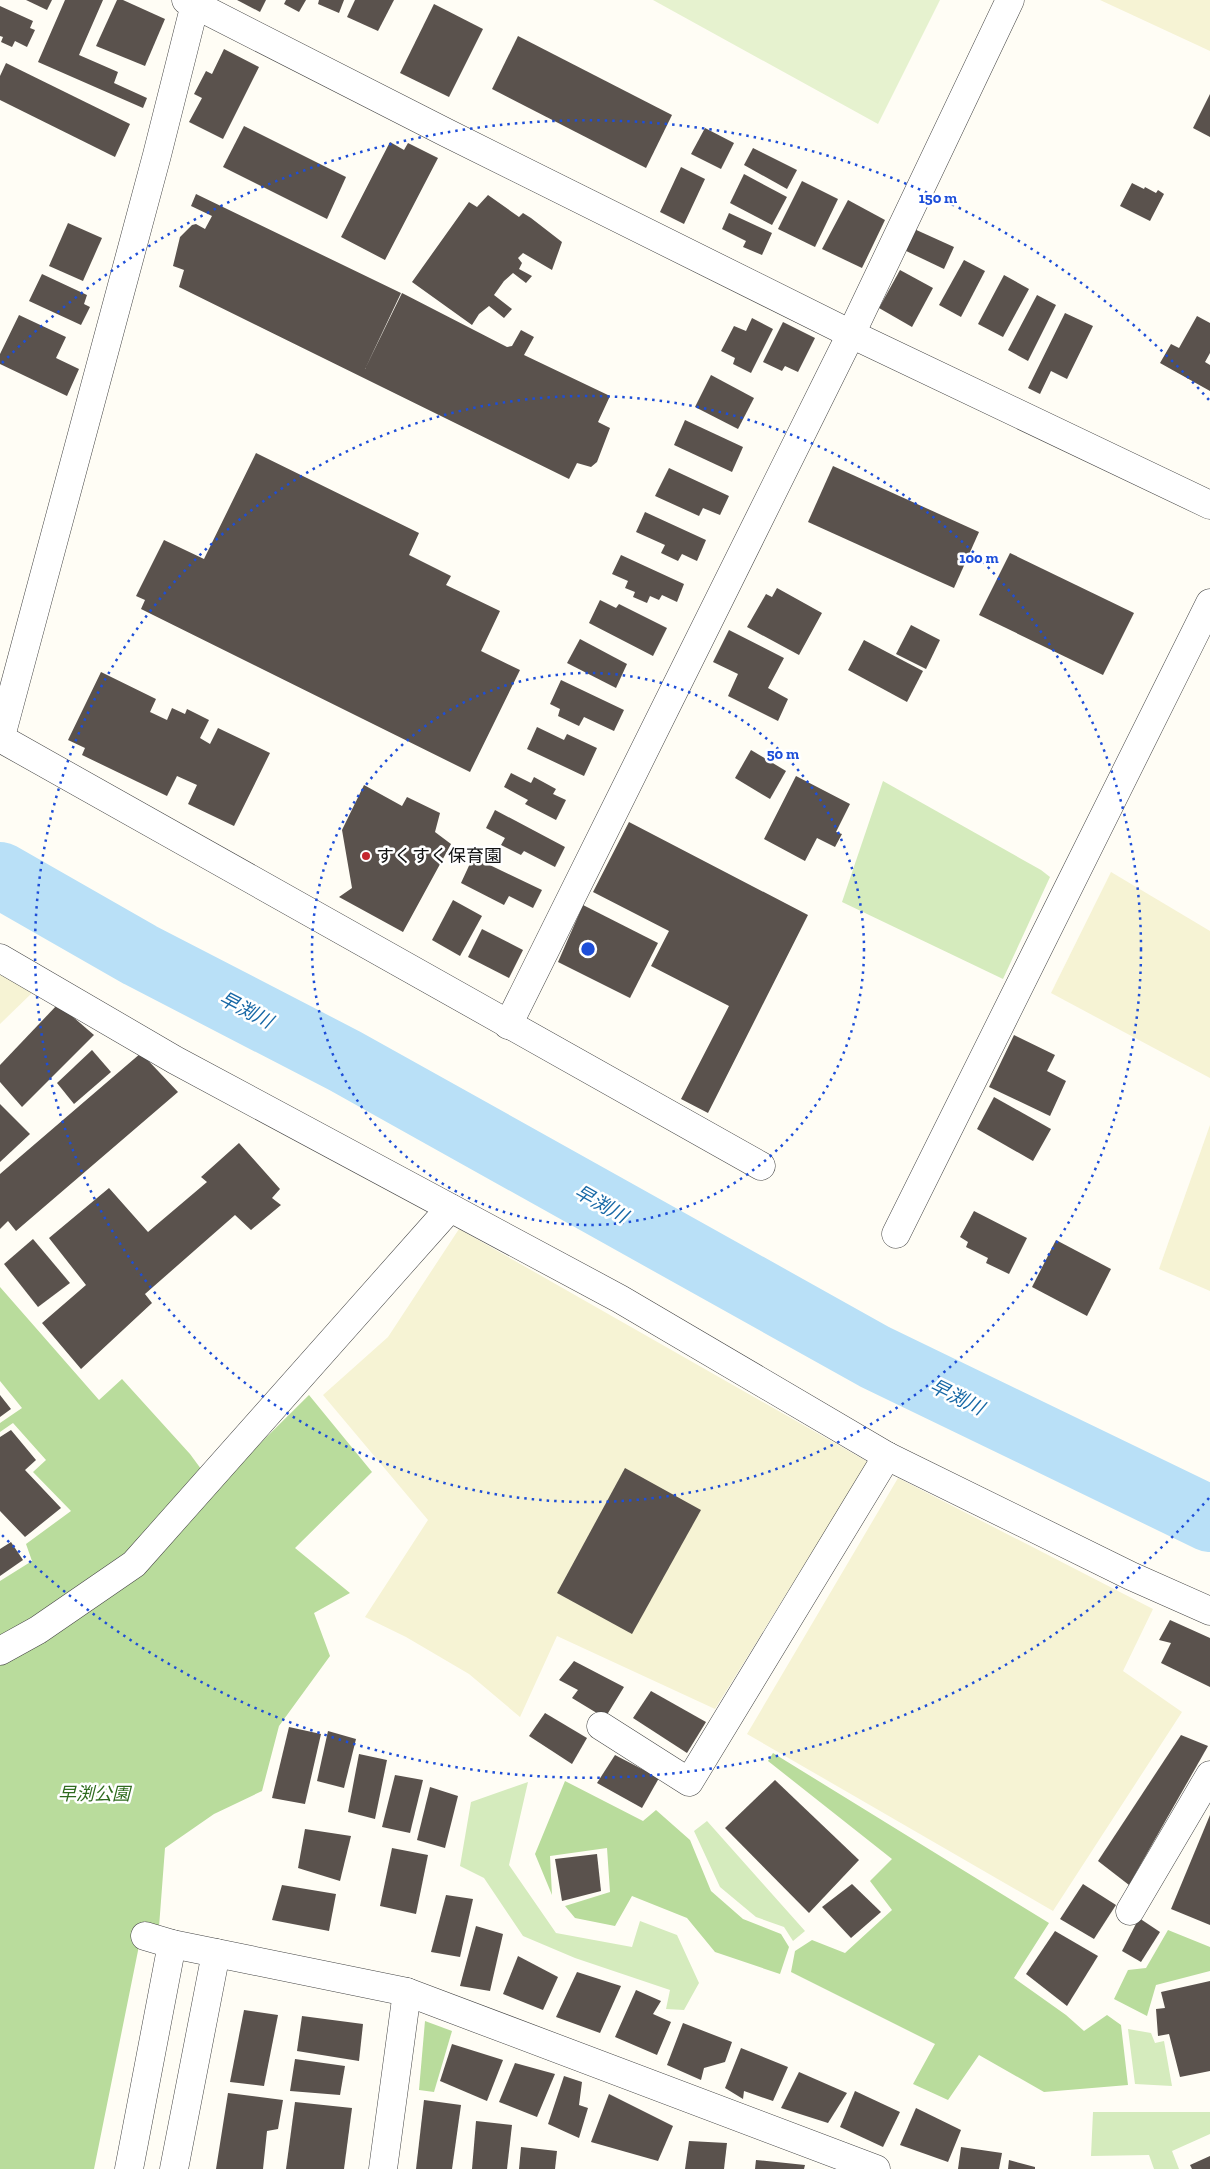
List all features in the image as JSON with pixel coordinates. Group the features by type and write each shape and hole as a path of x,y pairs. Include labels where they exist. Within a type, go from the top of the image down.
{"street":[{"path":"508,1025 851,334 1010,0"},
{"path":"761,1166 0,739 154,164 192,1 439,129 851,334 1210,505"},
{"path":"896,1234 1210,603"},
{"path":"0,958 175,1060 620,1299 887,1456 1131,1576 1210,1611"},
{"path":"0,1652 38,1630 134,1564 450,1208"},
{"path":"601,1726 689,1782 887,1456"},
{"path":"1130,1911 1210,1775"},
{"path":"145,1936 172,1944 407,1992 876,2169"},
{"path":"129,2169 172,1944"},
{"path":"174,2169 216,1953"},
{"path":"383,2169 407,1992"}],"shaded area":[{"path":"1100,0 1210,0 1210,51"},
{"path":"1111,872 1210,931 1210,1078 1051,993"},
{"path":"0,969 36,989 0,1024"},
{"path":"1210,1125 1210,1291 1159,1269"},
{"path":"459,1229 868,1462 715,1709 557,1636 520,1717 469,1674 406,1637 365,1617 428,1520 323,1395 388,1337"},
{"path":"898,1478 1153,1609 1123,1671 1182,1712 1053,1911 747,1734"}],"green space":[{"path":"653,0 940,0 878,124"},
{"path":"883,781 1041,870 1050,877 1003,979 842,902"},
{"name":"早渕公園","path":"0,1287 99,1400 122,1379 190,1454 215,1488 309,1395 372,1472 295,1548 350,1593 314,1613 330,1656 279,1726 262,1791 214,1814 165,1848 159,1927 144,1921 94,2169 0,2169 0,1581 32,1561 26,1544 71,1511 33,1472 46,1460 13,1423 0,1432 0,1423 22,1408 0,1381"},
{"path":"773,1753 1049,1923 1014,1978 1066,2015 1084,2031 1107,2015 1121,2025 1128,2085 1044,2092 979,2055 948,2100 913,2084 935,2044 791,1972 795,1951 812,1940 845,1953 892,1910 870,1881 892,1859 768,1761"},
{"path":"565,1781 643,1821 656,1810 690,1840 711,1891 743,1919 781,1934 789,1947 780,1974 715,1952 687,1918 632,1896 615,1926 575,1918 565,1906 610,1892 607,1848 550,1856 552,1895 535,1854"},
{"path":"528,1782 509,1865 556,1933 632,1947 640,1921 677,1935 699,1983 684,2010 666,2009 670,1990 575,1958 523,1936 484,1878 460,1866 471,1802"},
{"path":"707,1821 805,1931 793,1941 784,1927 756,1917 720,1887 694,1831"},
{"path":"1168,1930 1210,1947 1210,1971 1156,1985 1147,2016 1114,1999 1128,1970 1146,1968"},
{"path":"425,2021 452,2031 434,2092 419,2090"},
{"path":"1128,2029 1151,2033 1155,2043 1164,2041 1172,2086 1135,2084"},
{"path":"1093,2112 1210,2112 1210,2134 1172,2151 1179,2169 1154,2169 1149,2155 1091,2156"}],"building":[{"path":"26,0 52,0 47,10"},
{"path":"65,0 103,0 79,55 118,72 114,83 147,98 143,108 38,62"},
{"path":"117,0 123,0 165,19 145,66 96,46"},
{"path":"237,0 266,0 260,12"},
{"path":"286,0 306,0 299,12 284,4"},
{"path":"319,0 344,0 339,13 318,4"},
{"path":"355,0 394,0 378,31 347,17"},
{"path":"434,4 483,29 449,97 400,73"},
{"path":"0,6 33,21 30,28 35,30 27,47 15,41 12,47 1,42 3,37 0,36"},
{"path":"518,36 672,115 646,168 492,89"},
{"path":"224,49 259,67 223,139 189,122 202,98 194,94 206,71 212,74"},
{"path":"6,63 130,124 115,157 0,100 0,76"},
{"path":"1210,94 1210,137 1193,128"},
{"path":"244,126 346,177 327,219 223,167"},
{"path":"705,128 734,143 721,169 691,154"},
{"path":"390,142 404,150 408,143 438,158 385,260 341,237"},
{"path":"753,148 797,170 787,189 744,165"},
{"path":"681,167 705,179 684,224 660,212"},
{"path":"744,174 787,197 772,225 730,203"},
{"path":"802,181 838,199 815,247 778,229"},
{"path":"1132,183 1156,193 1158,190 1164,194 1150,221 1120,206"},
{"path":"196,194 401,293 365,369 402,293 507,347 512,346 521,330 534,337 524,355 610,396 598,422 610,428 597,462 591,467 577,463 569,479 179,287 184,270 173,266 180,237 192,225 196,224 205,229 212,216 191,206"},
{"path":"488,195 519,217 523,213 531,218 562,242 552,270 523,253 518,258 522,263 519,269 532,276 526,283 513,273 504,281 494,295 512,309 504,318 489,306 479,314 472,325 412,282 469,202 477,207"},
{"path":"848,200 885,220 862,268 822,249"},
{"path":"729,213 772,233 762,255 743,247 746,241 722,229"},
{"path":"68,223 102,238 83,281 49,266"},
{"path":"912,228 954,247 944,269 902,249"},
{"path":"964,260 985,271 961,317 939,305"},
{"path":"900,270 933,288 912,327 879,308"},
{"path":"42,274 87,295 84,304 90,307 81,325 29,301"},
{"path":"1004,275 1029,289 1003,337 978,324"},
{"path":"1037,295 1056,305 1028,361 1008,350"},
{"path":"1065,313 1093,326 1067,379 1051,371 1040,394 1028,388"},
{"path":"19,315 66,337 56,358 79,369 67,396 0,364 0,354"},
{"path":"1197,316 1210,323 1210,353 1205,362 1210,365 1210,391 1160,363 1171,344 1179,348"},
{"path":"752,318 773,329 751,373 733,364 735,358 721,351 734,326 746,331"},
{"path":"783,322 815,338 798,372 785,366 782,371 763,362"},
{"path":"711,375 754,398 738,429 695,407"},
{"path":"685,420 743,447 732,472 674,445"},
{"path":"256,453 419,533 409,555 451,576 446,585 500,611 481,651 520,670 470,772 141,609 145,600 136,596 164,540 204,559"},
{"path":"833,466 979,532 954,588 808,522"},
{"path":"669,468 729,496 720,515 703,508 699,516 655,496"},
{"path":"645,512 706,540 697,561 682,554 678,561 661,553 665,545 636,532"},
{"path":"1010,553 1134,613 1103,675 979,615"},
{"path":"621,555 684,584 677,602 662,595 659,600 650,596 647,603 633,597 635,592 625,588 628,581 612,574"},
{"path":"777,588 822,613 799,655 747,627 766,594 772,597"},
{"path":"600,600 616,608 619,604 667,628 653,656 589,623"},
{"path":"911,625 940,640 926,669 896,654"},
{"path":"729,630 784,658 768,688 788,699 778,721 728,696 738,674 713,662"},
{"path":"580,639 627,664 616,688 567,663"},
{"path":"864,640 923,671 907,702 848,670"},
{"path":"101,672 156,699 150,712 167,720 172,708 185,714 187,709 209,720 200,738 210,744 218,728 270,753 234,826 188,804 197,785 177,776 167,796 82,755 85,748 68,740"},
{"path":"561,680 624,710 614,731 584,717 579,726 558,716 560,709 550,704"},
{"path":"537,727 564,740 567,734 597,748 584,776 527,749"},
{"path":"751,750 786,771 770,799 735,778"},
{"path":"511,773 531,783 534,777 556,789 553,794 566,800 556,820 525,804 528,800 504,787"},
{"path":"796,776 850,804 836,832 842,834 835,847 817,838 805,861 764,839"},
{"path":"364,785 402,806 407,797 440,813 435,832 451,844 403,932 339,897 352,888 342,830"},
{"path":"495,810 565,847 555,867 524,851 521,855 501,845 505,838 486,828"},
{"path":"629,822 808,915 708,1113 681,1099 729,1006 651,966 669,931 593,892"},
{"path":"473,857 542,890 533,908 509,896 504,905 461,883"},
{"path":"453,900 482,916 460,956 432,940"},
{"path":"583,905 658,943 630,998 558,962"},
{"path":"482,929 523,950 509,978 468,957"},
{"path":"58,1004 94,1035 22,1107 0,1082 0,1065"},
{"path":"1014,1035 1055,1055 1047,1071 1066,1081 1050,1116 989,1087"},
{"path":"92,1050 111,1072 74,1104 57,1083"},
{"path":"141,1053 178,1092 16,1231 8,1221 0,1229 0,1174"},
{"path":"994,1097 1051,1129 1033,1161 977,1129"},
{"path":"0,1104 30,1134 0,1162"},
{"path":"239,1143 280,1189 272,1198 281,1205 251,1230 235,1215 145,1294 152,1303 81,1369 42,1323 86,1285 49,1238 109,1188 148,1232 207,1182 201,1177"},
{"path":"974,1211 1027,1238 1009,1274 986,1263 988,1258 966,1247 968,1242 960,1237"},
{"path":"33,1239 70,1283 38,1307 4,1264"},
{"path":"1056,1240 1111,1269 1087,1316 1032,1287"},
{"path":"0,1395 11,1409 0,1417"},
{"path":"11,1430 36,1460 25,1470 61,1508 25,1537 0,1511 0,1437"},
{"path":"625,1468 701,1510 632,1634 557,1593"},
{"path":"11,1542 23,1560 0,1576 0,1549"},
{"path":"1170,1620 1210,1638 1210,1687 1161,1663 1171,1643 1159,1640"},
{"path":"574,1661 624,1687 605,1718 572,1698 578,1690 559,1680"},
{"path":"651,1691 706,1722 687,1753 633,1718"},
{"path":"545,1713 587,1738 572,1764 529,1736"},
{"path":"289,1727 321,1734 305,1804 272,1798"},
{"path":"328,1731 356,1739 344,1788 317,1781"},
{"path":"1181,1735 1208,1746 1129,1885 1098,1861"},
{"path":"359,1754 387,1760 375,1819 348,1812"},
{"path":"615,1755 659,1778 642,1808 597,1783"},
{"path":"395,1775 423,1780 410,1833 382,1827"},
{"path":"775,1780 859,1860 809,1913 725,1828"},
{"path":"430,1787 458,1796 445,1848 417,1840"},
{"path":"1210,1815 1210,1925 1171,1909"},
{"path":"305,1829 351,1836 340,1881 298,1868"},
{"path":"392,1848 428,1855 416,1914 380,1906"},
{"path":"597,1854 601,1891 562,1901 555,1859"},
{"path":"852,1884 881,1912 851,1938 822,1907"},
{"path":"1083,1884 1116,1905 1094,1939 1060,1919"},
{"path":"282,1885 336,1894 329,1931 272,1920"},
{"path":"446,1895 473,1899 460,1957 431,1952"},
{"path":"1139,1918 1160,1932 1141,1962 1122,1951"},
{"path":"476,1926 503,1934 490,1991 460,1986"},
{"path":"1055,1931 1098,1956 1067,2006 1026,1974"},
{"path":"518,1956 558,1977 543,2010 503,1994"},
{"path":"577,1972 621,1986 600,2033 556,2017"},
{"path":"1210,1981 1210,2071 1180,2077 1169,2034 1158,2036 1156,2009 1165,2008 1161,1992"},
{"path":"636,1990 661,2001 653,2014 671,2022 657,2055 615,2037"},
{"path":"244,2010 278,2015 264,2086 230,2082"},
{"path":"302,2016 363,2024 359,2061 297,2051"},
{"path":"683,2023 732,2042 725,2062 704,2068 701,2080 667,2065"},
{"path":"452,2044 503,2060 487,2101 440,2081"},
{"path":"741,2048 788,2067 773,2101 744,2091 743,2099 725,2088"},
{"path":"295,2059 345,2066 340,2095 290,2091"},
{"path":"515,2063 555,2074 537,2117 499,2102"},
{"path":"799,2072 847,2093 828,2123 781,2108"},
{"path":"564,2076 582,2082 579,2105 588,2108 579,2138 548,2124"},
{"path":"855,2091 900,2112 883,2147 840,2127"},
{"path":"228,2093 283,2100 278,2129 267,2131 263,2169 216,2169"},
{"path":"609,2094 673,2126 658,2161 591,2142"},
{"path":"424,2100 461,2105 452,2169 416,2169"},
{"path":"295,2102 352,2108 344,2169 286,2169"},
{"path":"916,2108 961,2130 948,2162 900,2145"},
{"path":"476,2121 512,2125 507,2169 472,2169"},
{"path":"689,2141 727,2143 724,2169 685,2169"},
{"path":"521,2147 557,2151 555,2169 519,2169"},
{"path":"961,2147 1002,2153 999,2169 958,2169"},
{"path":"1210,2156 1210,2169 1192,2169 1190,2165"},
{"path":"756,2160 805,2165 804,2169 755,2169"},
{"path":"1009,2160 1035,2167 1035,2169 1008,2169"}],"waterway":[{"name":"早渕川","path":"0,875 140,955 345,1061 875,1357 1210,1519"}],"place":[{"name":"すくすく保育園","path":"366,856"}]}
